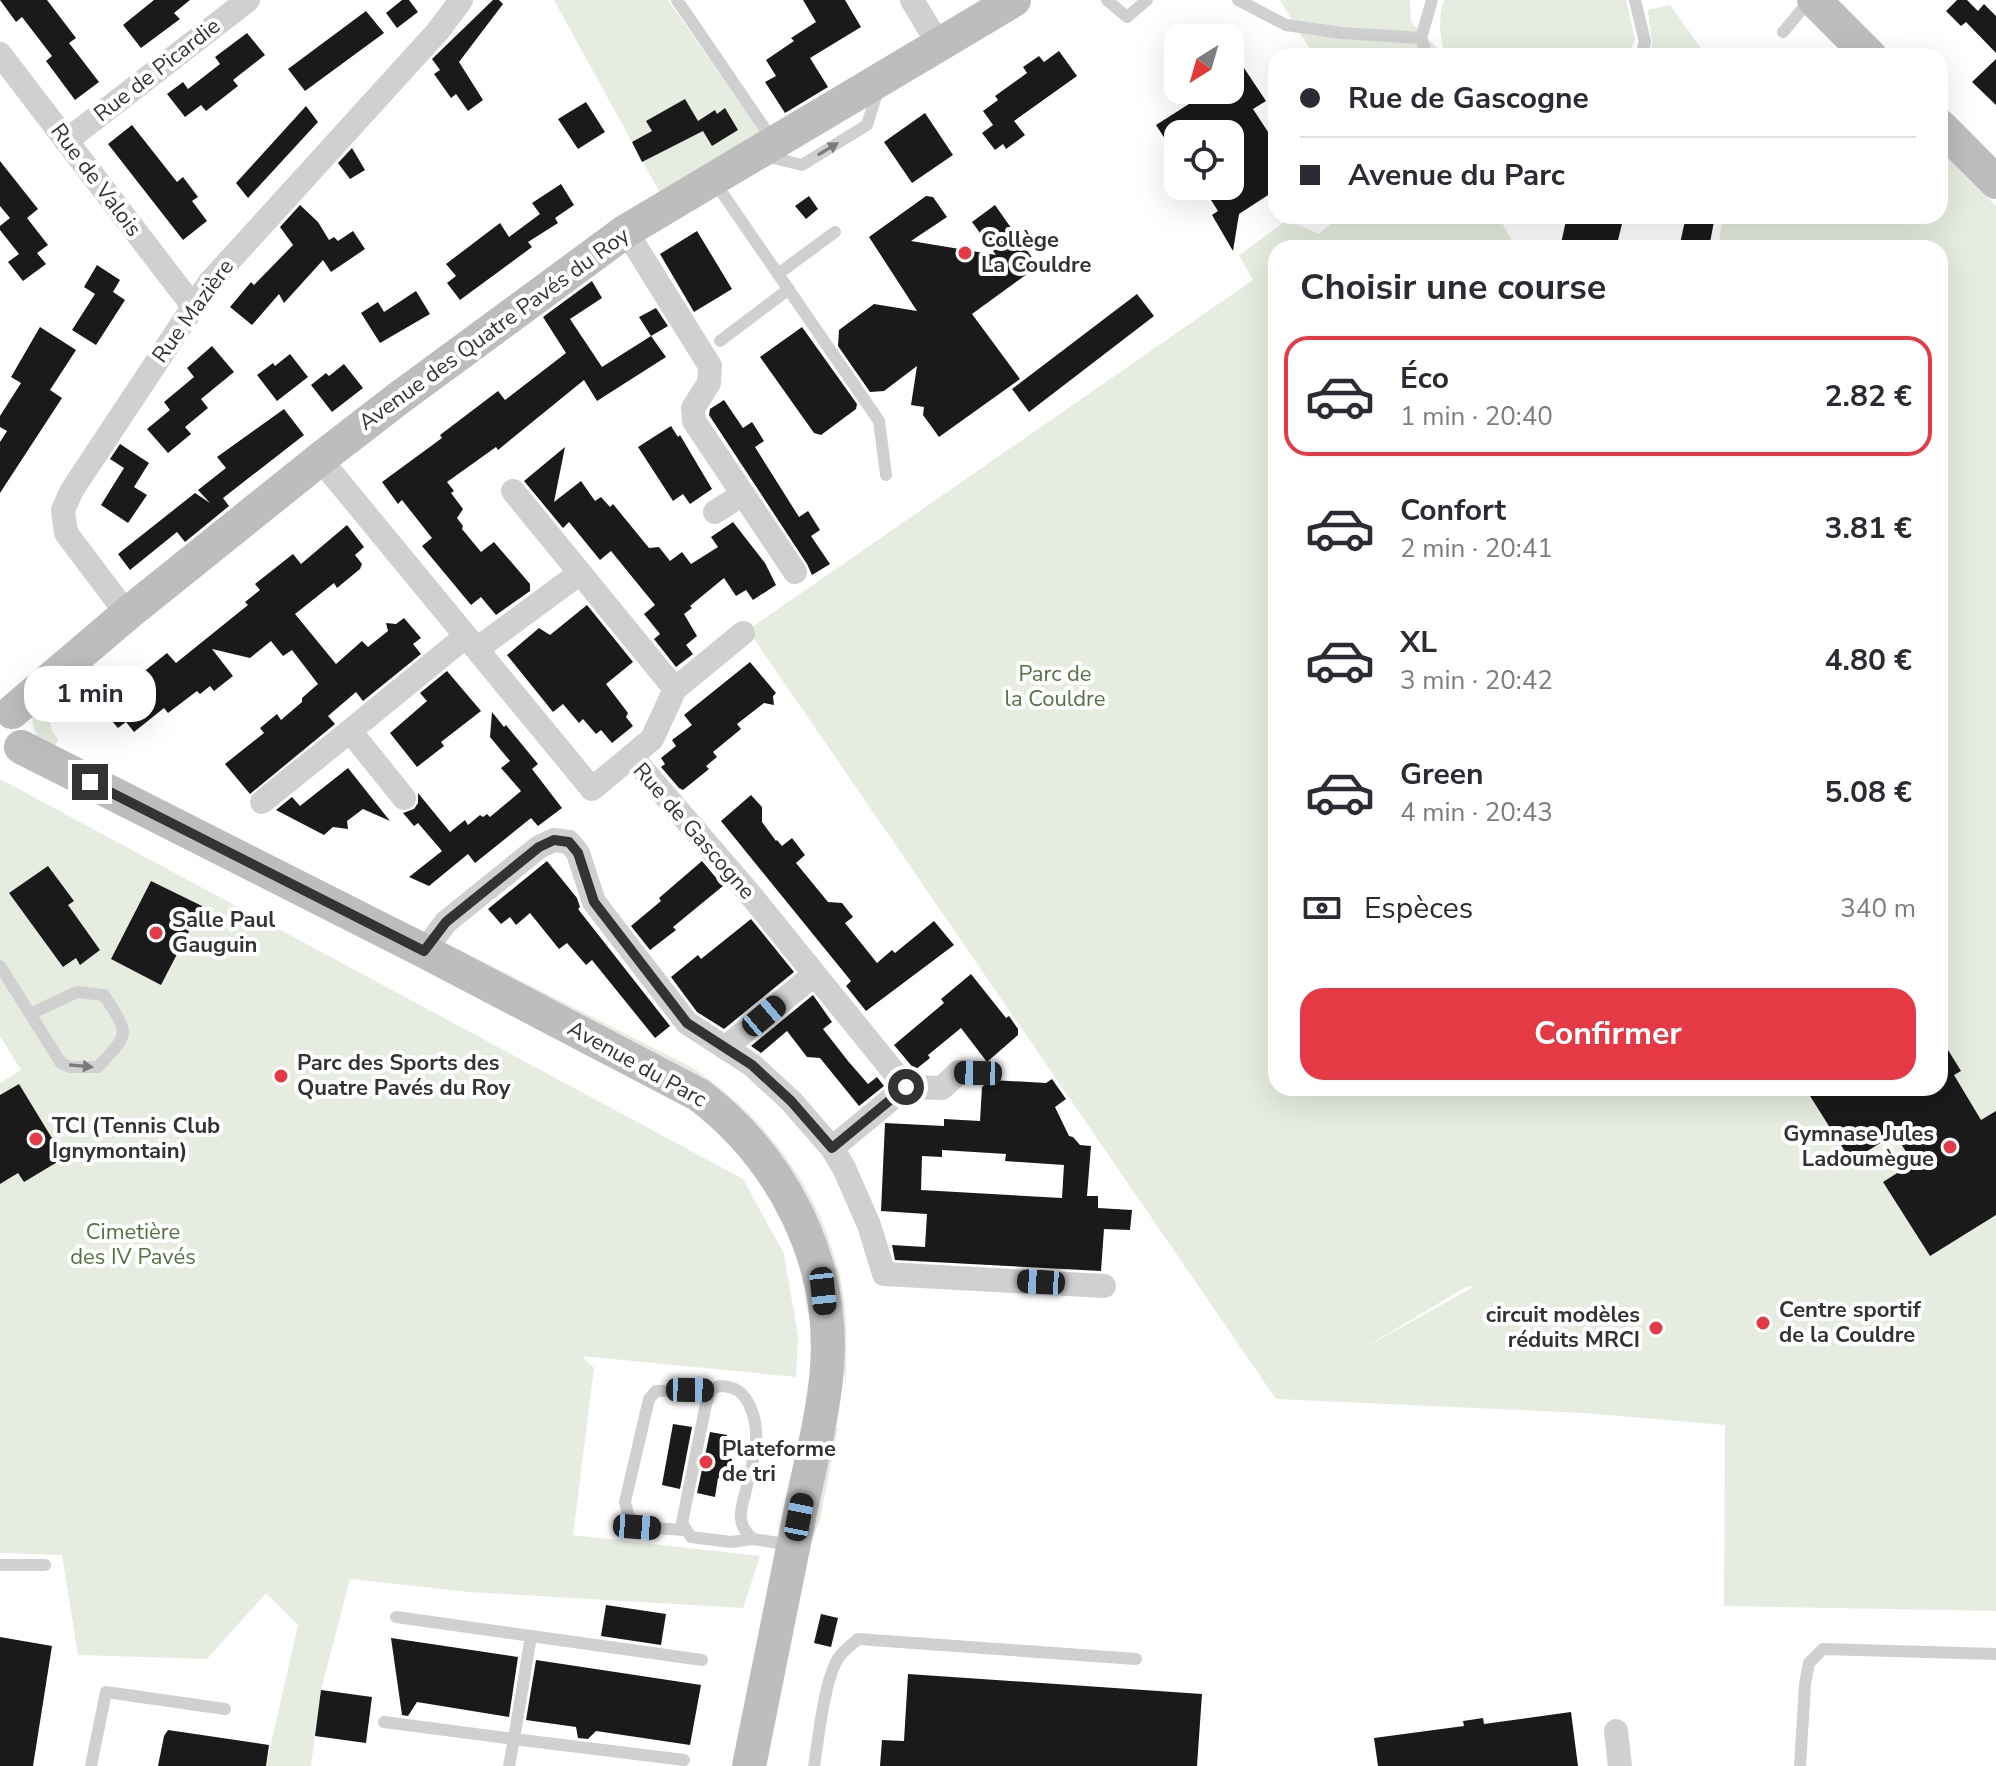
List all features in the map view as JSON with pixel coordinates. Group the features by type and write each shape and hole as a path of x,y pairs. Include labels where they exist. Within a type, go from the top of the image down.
{"street":[{"name":"Rue de Picardie","path":"66,141 248,0"},
{"name":"Rue Mazière","path":"127,614 66,533 63,510 72,490 209,283 438,31 461,0"},
{"path":"912,0 939,45"},
{"name":"Avenue des Quatre Pavés du Roy","path":"6,709 399,398 626,231 1014,0"},
{"path":"1812,0 1862,48"},
{"name":"Rue de Valois","path":"0,54 192,305"},
{"path":"1948,134 1996,182"},
{"path":"626,231 710,366 709,383 693,408 694,421 795,572"},
{"name":"Rue de Gascogne","path":"320,459 592,789 632,757 749,893 906,1087"},
{"path":"513,491 675,689"},
{"path":"715,512 743,494"},
{"path":"262,802 350,731 471,643 580,573"},
{"path":"632,757 652,739 675,689 743,633"},
{"path":"6,709 22,728 10,756"},
{"path":"350,731 404,798"},
{"name":"Avenue du Parc","path":"10,756 424,951 699,1095 725,1114 769,1166 803,1227 823,1291 827,1367 749,1766"},
{"path":"424,951 446,922 539,847 554,840 569,842 578,853 594,902 687,1023 752,1065 791,1101 832,1148 869,1225 884,1274 1104,1286"},
{"path":"725,1048 804,983"},
{"path":"832,1148 906,1087 942,1088 959,1072 978,1073"},
{"path":"1616,1731 1620,1766"}],"lane":[{"path":"677,0 765,148"},
{"path":"1107,0 1127,17 1147,0"},
{"path":"1238,0 1286,25 1342,33 1421,38"},
{"path":"1424,48 1421,38 1432,0"},
{"path":"1635,0 1645,42 1643,48"},
{"path":"1783,32 1812,0"},
{"path":"712,178 879,421 886,475"},
{"path":"778,274 835,232"},
{"path":"720,341 789,289"},
{"path":"0,966 30,1014 61,1063 70,1067 98,1067 123,1040 124,1026 104,995 77,992 30,1014"},
{"path":"685,1530 637,1527 629,1517 625,1502 649,1399 656,1391 711,1390 719,1386 732,1386 748,1400 757,1436 740,1518 753,1539"},
{"path":"711,1390 682,1523 685,1530 691,1537 731,1542 753,1539 794,1545"},
{"path":"0,1565 45,1565"},
{"path":"396,1617 702,1660"},
{"path":"509,1766 531,1636"},
{"path":"814,1766 824,1707 836,1662 845,1649 858,1639 1136,1659"},
{"path":"1800,1766 1809,1663 1823,1649 1996,1654"},
{"path":"91,1766 106,1692 225,1709"},
{"path":"384,1722 684,1760"}],"green space":[{"path":"554,0 668,0 762,134 661,195"},
{"path":"1280,0 1410,0 1411,22 1436,48 1309,48"},
{"path":"1444,0 1626,0 1635,39 1632,48 1444,48 1441,14"},
{"path":"1670,5 1701,48 1651,48 1648,10"},
{"name":"Parc de la Couldre","path":"1948,158 1996,206 1996,1611 1724,1606 1725,1425 1584,1413 1276,1399 748,630 1253,280 1239,255 1282,224 1296,224 1319,234 1331,224 1502,224 1512,240 1268,240 1268,1096 1948,1096 1948,240 1719,240 1722,224 1948,224","holes":["1466,1287 1473,1287 1354,1354"]},
{"path":"45,701 52,730 58,740 52,752 37,736 32,722 32,716"},
{"name":"Cimetière des IV Pavés","path":"0,779 743,1179 784,1254 798,1336 796,1377 582,1356 594,1368 573,1535 760,1556 743,1608 470,1592 350,1579 321,1690 311,1766 266,1766 298,1625 266,1593 207,1659 78,1655 62,1555 0,1553 0,1083 21,1070 0,1036"},
{"path":"458,949 691,1067 748,1113 772,1139 811,1199 837,1266 845,1312 846,1382 786,1172 458,952"},
{"path":"835,1428 838,1428 820,1520 810,1543"}],"building":[{"path":"0,0 47,0 76,38 69,43 99,82 75,100 46,61 52,56 22,17 16,22"},
{"path":"154,0 190,0 174,13 180,19 141,48 123,25"},
{"path":"402,0 409,0 418,12 397,28 386,13"},
{"path":"493,0 503,4 459,62 483,100 468,111 456,94 451,98 434,74 440,70 432,59"},
{"path":"803,0 845,0 861,27 810,58 828,87 785,113 765,82 776,76 766,60 816,22"},
{"path":"1957,0 1967,0 1978,11 1984,4 1996,16 1996,53 1966,22 1961,26 1946,11"},
{"path":"366,11 384,33 305,91 288,69"},
{"path":"247,33 265,55 233,80 238,86 206,111 201,105 185,117 167,94 183,82 188,89 220,64 215,57"},
{"path":"1059,51 1077,76 1014,121 1025,135 1006,149 1003,144 995,150 982,133 993,125 983,111 998,100 995,96 1027,73 1023,67 1039,56 1044,62"},
{"path":"1996,59 1996,105 1972,82"},
{"path":"1244,68 1266,101 1253,109 1268,132 1268,195 1239,214 1233,251 1212,215 1218,211 1211,200 1244,200 1244,120 1164,120 1164,137 1156,125 1189,104 1244,104"},
{"path":"685,99 698,121 715,110 717,114 725,108 738,130 712,146 703,131 642,162 632,142 652,131 646,121"},
{"path":"586,102 605,132 578,149 558,119"},
{"path":"306,106 318,122 248,198 236,183"},
{"path":"925,113 953,155 912,183 884,142"},
{"path":"132,125 177,182 183,177 198,197 192,201 207,221 183,240 108,144"},
{"path":"352,148 365,170 350,179 338,163"},
{"path":"0,161 38,209 27,218 48,245 37,253 46,264 23,281 8,262 19,254 0,230 0,226 10,218 0,206"},
{"path":"561,184 574,205 555,218 558,223 528,242 532,247 460,300 447,283 456,276 446,264 500,223 509,237 540,214 532,203"},
{"path":"809,196 818,209 806,219 795,206"},
{"path":"926,196 933,197 947,217 911,241 996,255 972,222 995,205 1038,266 972,314 1020,379 939,437 923,415 924,407 911,405 917,366 884,391 870,392 838,346 839,330 874,304 917,311 869,237"},
{"path":"300,205 318,222 329,240 334,237 338,241 353,231 365,249 331,272 323,260 284,303 279,294 252,325 230,307 251,282 254,285 293,245 280,227"},
{"path":"1565,224 1622,224 1618,240 1562,240"},
{"path":"1684,224 1714,224 1710,240 1681,240"},
{"path":"697,231 732,289 694,312 660,254"},
{"path":"97,265 120,280 113,292 125,300 96,345 72,330 95,294 84,287"},
{"path":"592,281 602,298 570,319 602,367 651,336 666,357 597,401 584,380 498,450 496,447 447,482 463,509 457,518 462,529 481,552 494,542 530,584 530,591 496,615 481,597 471,605 422,546 432,538 402,500 398,504 382,482 442,438 440,435 498,391 505,400 566,353 543,317"},
{"path":"416,291 430,314 380,343 361,313 378,302 384,312"},
{"path":"1137,294 1154,316 1029,412 1012,389"},
{"path":"656,308 668,326 651,336 639,317"},
{"path":"40,327 76,350 50,390 62,398 0,493 0,442 7,431 0,427 0,416 21,383 11,377"},
{"path":"802,327 857,404 856,409 821,435 814,433 760,357"},
{"path":"212,346 234,372 201,399 208,408 185,427 191,434 168,453 147,429 170,410 164,402 194,377 187,368"},
{"path":"290,354 308,377 277,401 257,375"},
{"path":"344,364 363,388 332,412 311,385"},
{"path":"724,400 743,428 752,422 764,441 755,447 799,517 808,511 820,530 811,536 830,564 812,575 709,415 710,409"},
{"path":"284,409 304,435 223,498 229,506 185,542 177,532 130,570 118,554 195,493 210,503 198,490 226,468 217,457"},
{"path":"671,426 678,437 680,435 712,489 690,504 683,494 673,501 638,447"},
{"path":"120,444 149,463 134,487 147,495 128,523 101,505 124,468 110,459"},
{"path":"565,447 554,502 581,481 595,501 601,497 610,507 613,504 649,548 659,547 670,561 682,552 691,564 718,547 711,537 733,522 765,563 776,585 753,600 746,590 736,596 724,578 684,614 697,636 686,645 693,654 676,667 654,639 660,634 644,614 655,605 611,551 600,560 569,522 563,528 524,481"},
{"path":"347,525 364,547 355,555 362,564 360,569 337,588 334,583 295,614 336,664 362,641 368,647 388,631 386,623 396,624 404,618 421,638 413,644 421,654 363,701 356,692 328,716 335,724 250,794 225,764 264,733 260,728 277,714 281,720 318,684 292,650 283,656 271,641 250,658 212,649 233,676 214,691 210,686 200,694 197,691 168,713 164,708 134,732 126,722 118,728 100,707 167,653 176,663 248,605 245,602 260,590 255,584 293,554 301,564"},
{"path":"587,605 633,662 606,684 628,713 626,717 633,726 612,743 601,730 596,734 583,719 579,723 563,704 553,712 507,655 539,628 550,635"},
{"path":"750,662 776,693 773,696 774,705 764,703 737,724 741,729 713,752 717,757 706,766 709,769 683,790 679,788 661,767 665,764 661,758 676,746 672,740 692,725 684,715"},
{"path":"447,671 481,711 441,742 444,746 417,767 390,733 427,701 420,693"},
{"path":"492,712 538,764 532,769 562,808 538,826 531,818 475,863 468,854 429,886 409,877 442,851 418,823 414,826 403,813 414,809 418,803 418,793 450,832 465,820 468,825 480,815 490,817 521,791 501,768 510,761 490,737"},
{"path":"348,768 390,821 363,809 347,821 348,829 333,827 324,835 276,810 292,797 300,806"},
{"path":"751,795 762,807 762,822 776,841 782,846 792,838 805,855 796,863 828,902 842,903 853,917 845,923 877,963 892,950 895,953 934,921 954,945 866,1011 846,986 851,981 721,821"},
{"path":"547,861 577,898 578,909 670,1026 655,1038 592,960 586,965 567,943 559,949 530,913 516,925 510,917 501,924 488,909"},
{"path":"702,861 723,886 650,950 631,926"},
{"path":"48,866 74,901 68,905 100,950 80,965 76,958 63,967 9,893"},
{"name":"Salle Paul Gauguin","path":"151,881 202,906 161,985 111,959"},
{"path":"751,919 794,972 724,1029 697,1012 671,977 698,955 701,959"},
{"path":"971,974 1006,1018 1009,1016 1018,1029 1018,1035 987,1062 961,1028 915,1070 894,1045 944,1003 941,999"},
{"path":"813,995 832,1022 823,1029 868,1084 877,1077 884,1086 859,1106 820,1058 807,1057 787,1031 761,1053 751,1046"},
{"name":"Gymnase Jules Ladoumègue","path":"1948,1050 1961,1071 1954,1075 1981,1120 1996,1111 1996,1215 1930,1256 1883,1182 1913,1163 1895,1134 1851,1161 1810,1096 1948,1096"},
{"path":"1052,1079 1066,1099 1055,1107 1069,1136 1080,1145 1091,1146 1087,1196 1098,1196 1098,1208 1132,1210 1130,1230 1104,1229 1101,1271 895,1260 892,1245 925,1247 927,1214 881,1211 885,1123 944,1126 944,1119 980,1121 982,1087 991,1080 1046,1083","holes":["942,1150 1006,1154 1005,1161 1064,1165 1062,1198 921,1190 922,1156 942,1157"]},
{"name":"TCI (Tennis Club Ignymontain)","path":"19,1084 64,1158 24,1182 18,1173 0,1184 0,1095"},
{"path":"673,1424 692,1427 680,1489 662,1485"},
{"path":"710,1432 727,1435 723,1457 732,1459 728,1480 718,1478 715,1497 697,1493"},
{"path":"606,1605 666,1614 661,1645 601,1636"},
{"path":"821,1614 838,1618 831,1647 814,1643"},
{"path":"0,1637 52,1646 33,1766 0,1766"},
{"path":"391,1638 518,1657 509,1717 417,1702 408,1716 402,1715"},
{"path":"536,1660 701,1685 690,1745 596,1731 588,1739 578,1738 576,1727 526,1720"},
{"path":"908,1674 1202,1694 1197,1766 880,1766 882,1740 904,1741"},
{"path":"321,1690 372,1697 366,1743 315,1736"},
{"path":"1571,1712 1578,1766 1378,1766 1374,1738 1464,1726 1463,1721 1483,1718 1484,1724"},
{"path":"168,1730 269,1745 266,1766 158,1766"}],"place":[{"name":"Collège La Couldre","path":"965,253"},
{"name":"Salle Paul Gauguin","path":"156,933"},
{"name":"Parc des Sports des Quatre Pavés du Roy","path":"281,1076"},
{"name":"TCI (Tennis Club Ignymontain)","path":"36,1139"},
{"name":"Gymnase Jules Ladoumègue","path":"1950,1147"},
{"name":"Centre sportif de la Couldre","path":"1763,1323"},
{"name":"circuit modèles réduits MRCI","path":"1656,1328"},
{"name":"Plateforme de tri","path":"706,1462"}],"route":[{"path":"90,782 424,951 446,922 539,847 554,840 569,842 578,853 594,902 687,1023 752,1065 791,1101 832,1148 906,1087"}]}
